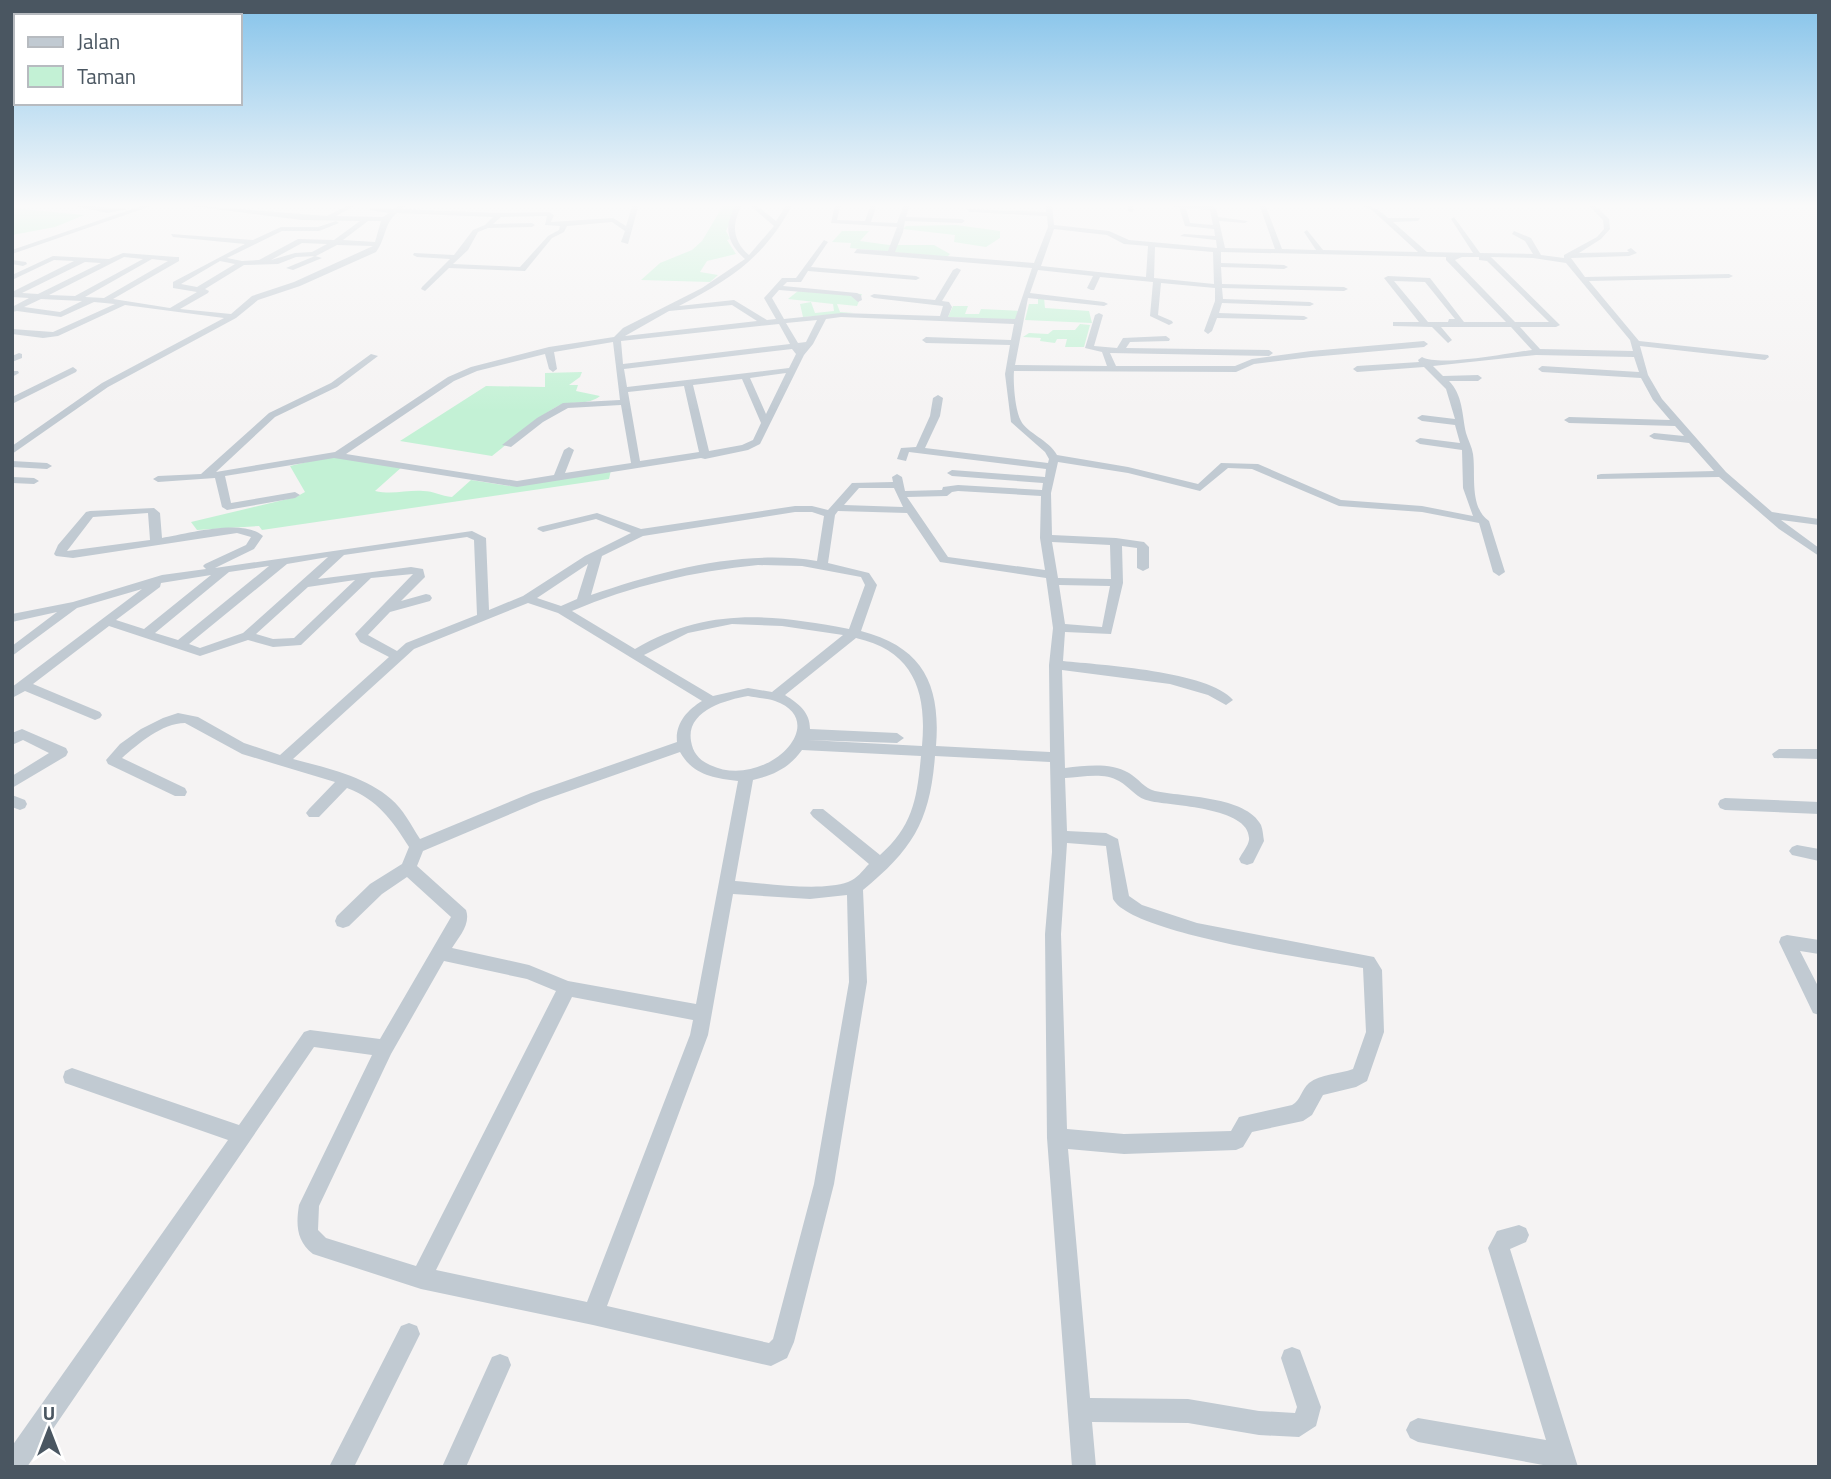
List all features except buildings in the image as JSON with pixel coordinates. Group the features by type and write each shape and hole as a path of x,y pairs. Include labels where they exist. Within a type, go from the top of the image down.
{"street":[{"path":"12,295 52,273"},
{"path":"16,309 87,273"},
{"path":"77,298 122,273"},
{"path":"105,300 152,273"},
{"path":"170,310 205,291 175,285 195,273"},
{"path":"199,289 225,273"},
{"path":"12,451 27,435 111,380 233,316 255,298 321,273"},
{"path":"425,289 440,273"},
{"path":"636,465 617,339 626,330 728,273"},
{"path":"791,289 804,273"},
{"path":"856,273 916,278"},
{"path":"938,302 955,273"},
{"path":"1035,273 1026,295 1010,368 1010,403 1013,417 1049,450 1051,475 1046,538 1059,628 1055,665 1060,837 1053,934 1057,1138 1066,1281 1081,1410 1084,1467"},
{"path":"1089,273 1219,286 1344,289"},
{"path":"1154,273 1154,316 1169,323"},
{"path":"1208,331 1219,301 1218,273"},
{"path":"1463,273 1536,349"},
{"path":"1480,520 1468,488 1460,419 1450,388 1406,346 1396,324 1485,329 1556,325 1501,273"},
{"path":"1579,273 1634,343 1644,375 1658,400 1677,423 1722,474 1769,515 1819,553"},
{"path":"1684,273 1690,277"},
{"path":"1091,288 1098,274"},
{"path":"1584,279 1729,276"},
{"path":"1428,324 1461,321 1427,280 1388,278 1428,324 1448,340"},
{"path":"158,479 220,475 337,455 512,484 705,456 751,446 757,442 793,370 797,350 768,298 785,280 798,279"},
{"path":"1591,287 1654,284"},
{"path":"707,286 765,323"},
{"path":"776,288 857,295 858,300"},
{"path":"12,295 105,300 233,316"},
{"path":"1026,295 1104,304"},
{"path":"874,296 938,302 948,307 943,319"},
{"path":"16,309 60,315 93,299"},
{"path":"1219,301 1310,303"},
{"path":"664,309 734,302"},
{"path":"12,331 55,334 122,304"},
{"path":"337,455 462,373 549,350 617,339 823,317 857,315 1019,322"},
{"path":"1099,315 1089,348 1311,354"},
{"path":"1215,315 1304,318"},
{"path":"619,366 797,350 809,344 823,317"},
{"path":"1010,368 1241,369 1252,362 1424,344 1410,324"},
{"path":"1121,349 1126,340 1130,339 1166,339"},
{"path":"926,340 1016,343"},
{"path":"1634,343 1765,357"},
{"path":"549,350 553,369"},
{"path":"1105,350 1113,369"},
{"path":"1357,369 1536,352 1637,354"},
{"path":"204,477 272,415 328,388 374,356"},
{"path":"1542,369 1644,375"},
{"path":"12,401 73,370"},
{"path":"624,390 793,370"},
{"path":"746,376 765,422"},
{"path":"1441,379 1478,378"},
{"path":"688,383 705,456"},
{"path":"919,450 930,421 935,416 938,398"},
{"path":"507,445 540,420 566,405 626,402"},
{"path":"1424,414 1460,419"},
{"path":"1569,420 1677,423"},
{"path":"1654,436 1692,440"},
{"path":"1420,441 1465,447"},
{"path":"902,459 906,449 919,450 1051,475"},
{"path":"558,477 569,450"},
{"path":"12,464 47,466"},
{"path":"822,565 833,511 856,485 898,485 947,493 947,489 1051,475 1128,470 1200,488 1225,465 1245,464 1339,503 1411,508 1466,523 1480,520 1486,523 1499,572"},
{"path":"952,473 1051,475"},
{"path":"1601,477 1722,474"},
{"path":"220,475 227,507 295,495"},
{"path":"12,480 34,481"},
{"path":"898,485 944,560 1053,578 1116,583"},
{"path":"283,760 397,656 416,642 527,598 597,554 640,533 795,509 911,510"},
{"path":"156,541 155,513 150,510 97,512 88,516 62,547 60,554 73,555 237,530 249,531 257,536 250,547 189,575"},
{"path":"1769,515 1819,522"},
{"path":"543,529 597,516 640,533"},
{"path":"12,618 75,605 162,579 468,533 478,536 483,615"},
{"path":"1046,538 1142,545 1143,568"},
{"path":"1059,628 1107,631 1116,583 1116,541"},
{"path":"109,622 200,652 247,636 309,584 341,552"},
{"path":"583,601 597,554"},
{"path":"180,645 284,560"},
{"path":"562,610 631,587 744,563 780,561 822,565 847,570 870,579 871,585 853,633 775,696"},
{"path":"146,634 226,569"},
{"path":"309,584 419,571 419,577 361,636 397,656"},
{"path":"247,636 273,643 297,642 368,575"},
{"path":"12,694 162,579"},
{"path":"386,609 426,598"},
{"path":"527,598 562,610 711,701"},
{"path":"12,652 75,605"},
{"path":"636,654 648,645 689,629 743,617 772,619 868,635 902,654 928,697 930,744 913,826 898,847 855,887 823,891 727,887"},
{"path":"1055,665 1182,683 1216,691 1226,700"},
{"path":"25,686 95,715"},
{"path":"748,692 786,700 801,715 802,739 779,765 746,776 709,772 692,760 684,745 687,724 711,701 748,692"},
{"path":"180,792 113,760 119,751 167,721 184,718 246,750 344,782 384,800 416,847"},
{"path":"12,740 22,734 61,752 12,783"},
{"path":"802,739 930,744 1058,759 1119,775 1150,796 1226,809 1244,816 1254,824 1257,837 1257,847 1247,859"},
{"path":"343,921 376,889 408,868 416,847 536,797 684,745"},
{"path":"1780,754 1819,754"},
{"path":"593,1314 704,1014 746,776"},
{"path":"314,813 344,782"},
{"path":"1726,804 1819,808"},
{"path":"818,813 880,864"},
{"path":"1057,1138 1124,1144 1236,1140 1246,1124 1296,1114 1305,1108 1313,1091 1360,1075 1375,1032 1374,981 1368,962 1197,930 1136,910 1121,899 1114,843 1106,839 1060,837"},
{"path":"1797,851 1819,855"},
{"path":"408,868 460,915 459,922 385,1048 309,1205 307,1231 311,1241 320,1247 421,1278 771,1355 779,1350 824,1184 858,982 855,887"},
{"path":"1819,947 1787,942 1819,1007"},
{"path":"440,954 529,972 567,988 704,1014"},
{"path":"421,1278 567,988"},
{"path":"12,1467 310,1038 385,1048"},
{"path":"72,1077 241,1135"},
{"path":"1419,1430 1564,1461 1499,1248 1504,1238 1519,1235"},
{"path":"341,1467 409,1334"},
{"path":"1081,1410 1188,1411 1259,1423 1299,1425 1308,1418 1309,1408 1292,1358"},
{"path":"454,1467 500,1365"}],"green space":[{"path":"649,273 718,275 710,282 641,280"},
{"path":"798,291 862,294 857,306 837,304 840,312 854,313 803,317 800,304 811,302 815,313 834,311 833,304 788,299"},
{"path":"1044,298 1045,308 1089,311 1092,323 1025,320 1029,304 1038,304 1038,299"},
{"path":"953,306 968,306 965,314 979,314 981,309 1023,311 1021,321 948,317"},
{"path":"1080,324 1090,325 1084,347 1065,347 1067,339 1057,339 1055,343 1040,341 1041,338 1023,337 1029,333 1048,334 1053,330 1075,330"},
{"path":"582,372 580,377 569,385 578,385 576,391 600,396 590,401 558,406 549,411 492,456 400,441 486,386 545,387 545,373"},
{"path":"337,455 403,466 375,491 427,491 452,497 471,480 509,486 611,470 609,479 262,530 259,526 197,530 191,522 296,497 305,492 290,466"}]}
